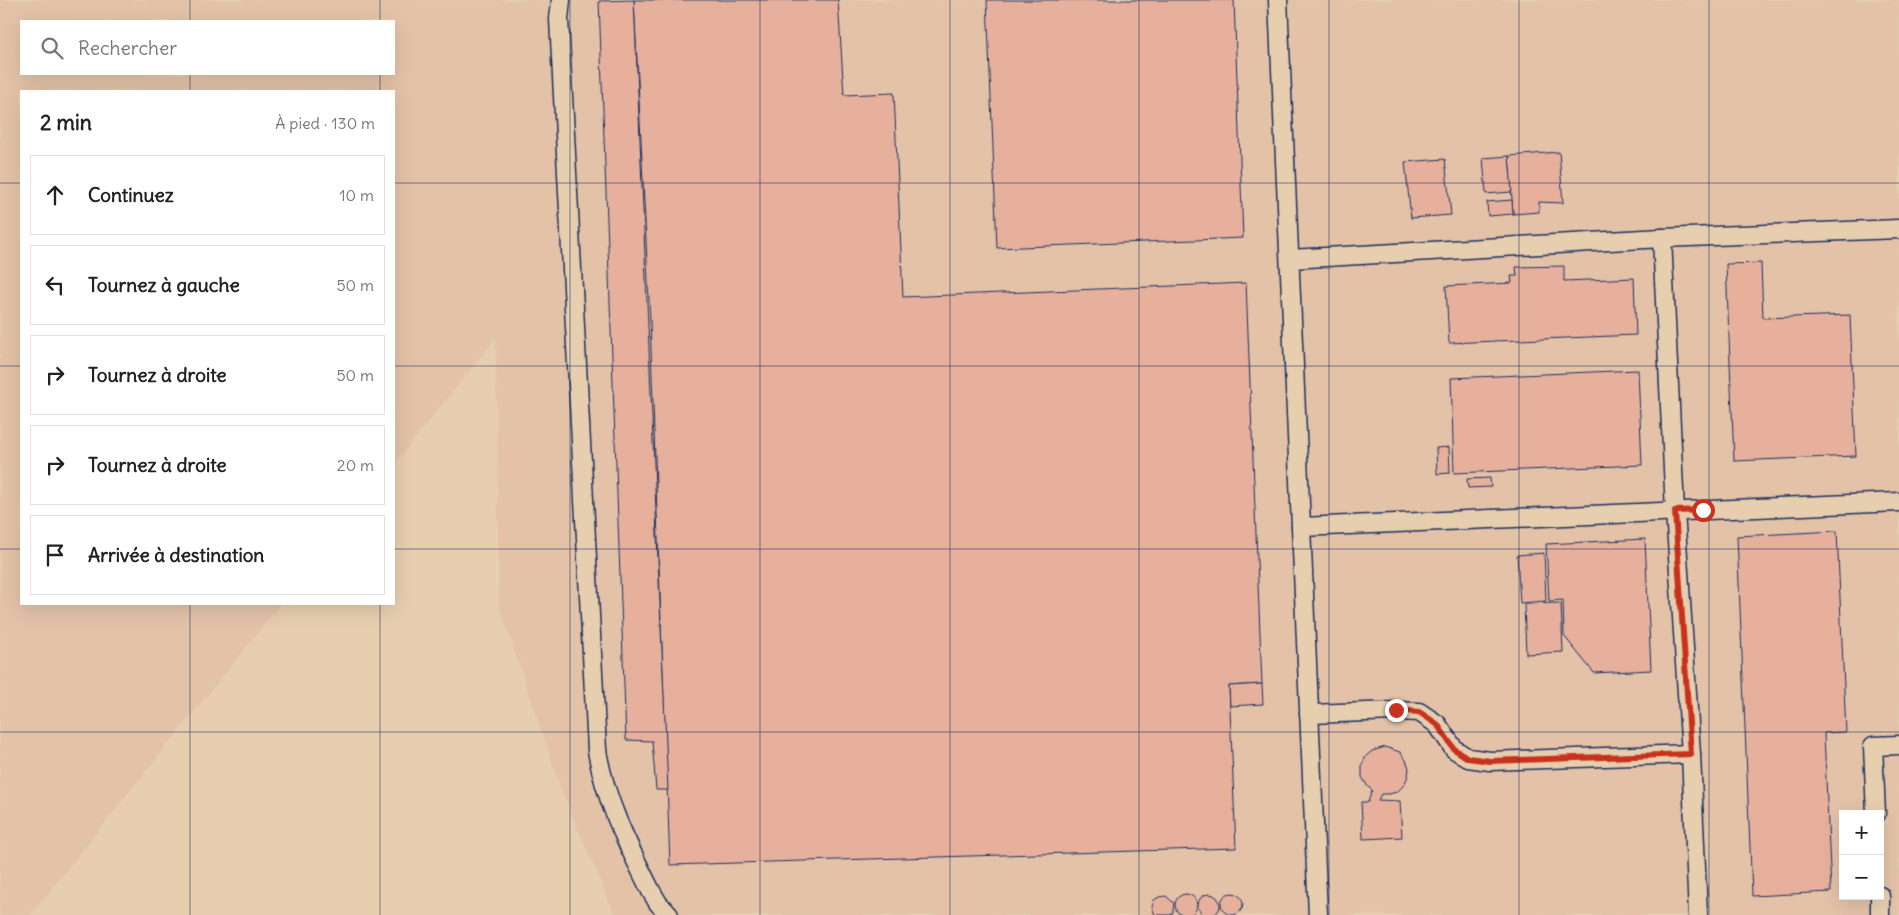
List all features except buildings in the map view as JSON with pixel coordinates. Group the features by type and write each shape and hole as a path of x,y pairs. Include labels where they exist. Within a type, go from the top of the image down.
{"lane":[{"path":"561,0 561,48 597,750 604,785 614,813 658,903 669,915"},
{"path":"1278,0 1318,915"},
{"path":"1290,259 1662,238 1899,229"},
{"path":"1662,238 1675,511 1691,754 1698,915"},
{"path":"1301,527 1899,502"},
{"path":"1309,714 1396,710 1419,712 1437,724 1454,749 1468,758 1490,761 1691,754"},
{"path":"1876,810 1873,746 1899,745"},
{"path":"1880,900 1880,915"}],"shaded area":[{"path":"0,0 1899,0 1899,915 615,915 563,794 499,605 496,338 395,463 395,90 20,90 20,605 280,605 30,915 0,915"}],"route":[{"path":"1396,710 1419,712 1437,724 1454,749 1468,758 1490,761 1691,754 1675,511 1703,510"}]}
